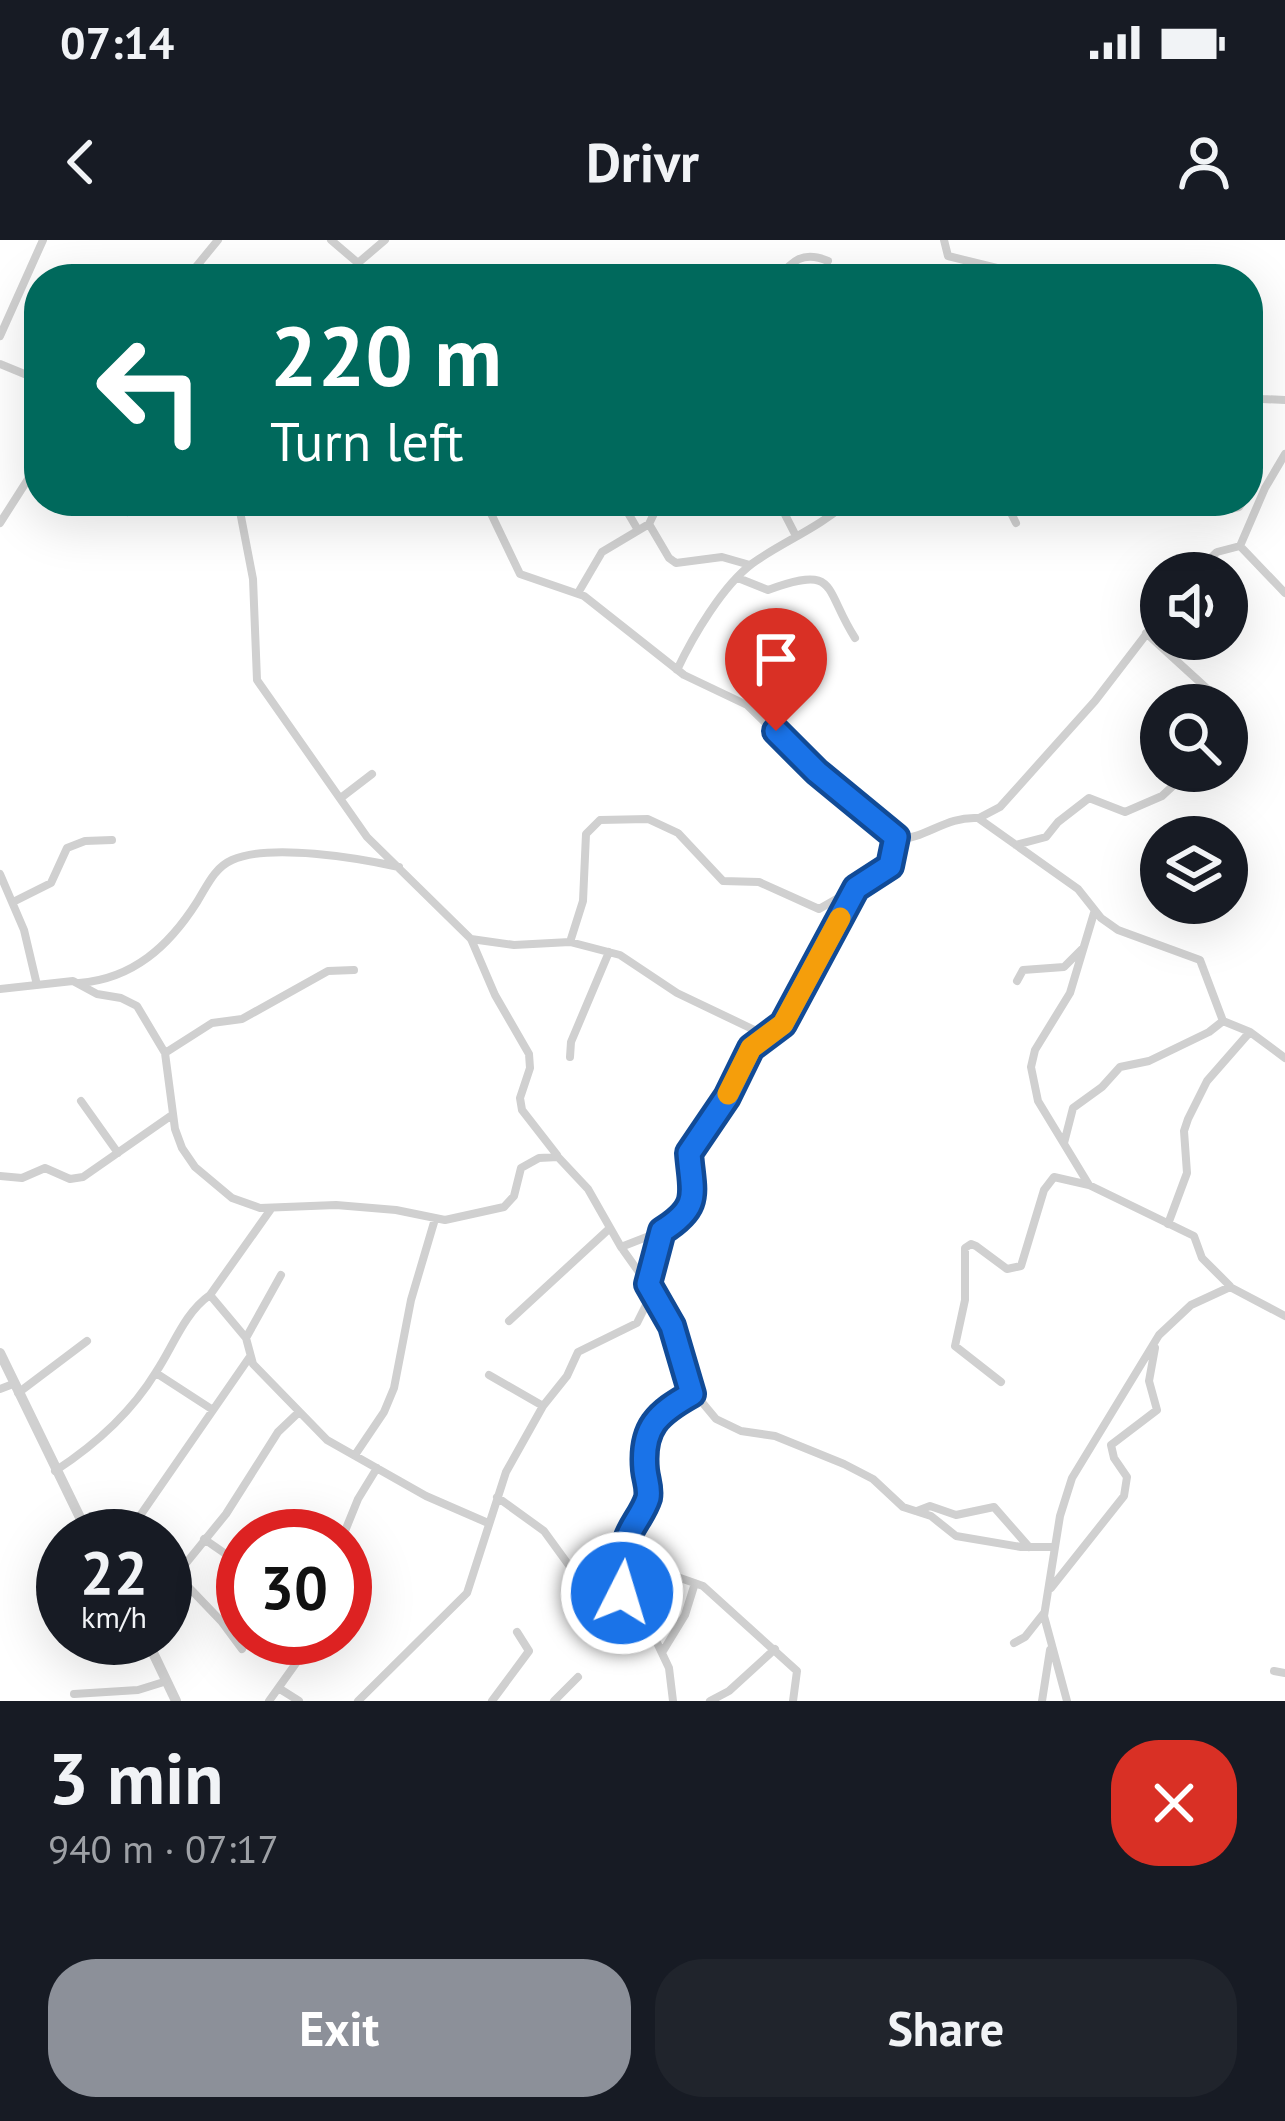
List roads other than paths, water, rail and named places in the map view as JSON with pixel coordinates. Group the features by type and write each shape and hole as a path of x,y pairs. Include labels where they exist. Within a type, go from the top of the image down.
{"street":[{"path":"198,264 218,240"},
{"path":"331,240 358,263 386,240"},
{"path":"944,240 948,256 981,264"},
{"path":"787,264 817,256 828,261"},
{"path":"0,336 24,282"},
{"path":"1263,493 1285,454"},
{"path":"0,523 24,486"},
{"path":"241,516 254,579 257,680 367,837 471,940 531,1062 521,1090 522,1110 588,1190 650,1288 672,1326 692,1394 716,1419 741,1431 775,1436 873,1479 903,1507 931,1516 956,1536 1030,1548 1055,1547"},
{"path":"492,516 520,574 578,593 677,670 756,711 808,764 904,841 939,823 978,818 1000,807 1095,701 1140,641"},
{"path":"630,516 638,530"},
{"path":"578,593 602,552 650,524 653,516"},
{"path":"786,516 796,536"},
{"path":"677,670 692,640 737,578 832,516"},
{"path":"1012,516 1016,523"},
{"path":"1240,546 1253,516"},
{"path":"650,524 676,563 722,556 751,565"},
{"path":"1217,552 1240,546"},
{"path":"1240,546 1285,593"},
{"path":"737,578 768,590 797,579 818,578 832,592 855,638"},
{"path":"1176,660 1202,684"},
{"path":"342,797 371,774"},
{"path":"1016,845 1046,837 1089,799 1125,812 1146,806 1163,792"},
{"path":"1000,807 1001,835"},
{"path":"978,818 1078,889 1118,930 1200,960 1223,1021 1250,1032 1285,1058"},
{"path":"570,942 583,901 586,834 600,820 648,819 678,833 723,880 759,882 819,909 890,866 896,837"},
{"path":"13,902 51,883 67,848 112,839"},
{"path":"0,989 116,977 139,964 184,921 214,872 235,858 273,853 400,868"},
{"path":"0,874 24,930 37,985"},
{"path":"621,1247 682,1219 695,1184 688,1157 691,1147 721,1106 751,1048 783,1024 856,888"},
{"path":"1089,1185 1038,1101 1031,1067 1070,993 1095,911"},
{"path":"471,940 514,945 570,942 608,952 631,960 677,993 769,1036"},
{"path":"1017,981 1023,970 1064,967 1083,948"},
{"path":"570,1057 571,1042 608,952"},
{"path":"164,1053 207,1026 242,1018 328,971 354,970"},
{"path":"78,983 137,1006 151,1024 164,1053 172,1115 182,1148 195,1167 232,1198 271,1209 337,1205 455,1220 482,1209 504,1207 514,1196 521,1168 539,1158 558,1157"},
{"path":"1064,1144 1073,1108 1102,1088 1120,1066 1149,1061 1223,1021"},
{"path":"1168,1224 1187,1173 1184,1131 1192,1108 1221,1062 1250,1032"},
{"path":"81,1101 118,1153"},
{"path":"0,1176 22,1178 45,1168 76,1179 172,1115"},
{"path":"1001,1382 955,1346 964,1309 965,1248 971,1244 994,1262 1017,1269 1048,1182 1054,1177 1089,1185 1194,1236 1202,1258 1230,1287 1284,1312"},
{"path":"56,1471 94,1444 156,1373 193,1311 210,1295 271,1209"},
{"path":"355,1455 394,1388 411,1300 435,1219"},
{"path":"508,1321 610,1228"},
{"path":"358,1701 467,1593 512,1459 578,1352 638,1323 662,1231"},
{"path":"246,1338 280,1275"},
{"path":"1067,1701 1045,1612 1060,1516 1074,1472 1159,1335 1191,1305 1230,1287"},
{"path":"210,1295 246,1338 249,1358 327,1440 426,1496 488,1523"},
{"path":"1050,1589 1126,1492 1127,1478 1111,1445 1157,1410 1149,1381 1159,1335"},
{"path":"10,1389 87,1341"},
{"path":"0,1353 10,1389 75,1509"},
{"path":"145,1509 249,1358"},
{"path":"156,1373 213,1410"},
{"path":"490,1375 543,1406"},
{"path":"673,1701 663,1651 638,1603 626,1540 649,1493 645,1457 651,1427 661,1412 692,1394"},
{"path":"192,1556 226,1514 278,1432 299,1412"},
{"path":"354,1509 377,1468"},
{"path":"497,1497 544,1532 579,1582 590,1587 606,1585 638,1603"},
{"path":"916,1512 930,1506 956,1515 994,1507 1030,1548"},
{"path":"205,1539 216,1547"},
{"path":"629,1560 694,1583 741,1616 797,1671 793,1701"},
{"path":"606,1585 629,1560"},
{"path":"663,1651 685,1616 694,1583"},
{"path":"192,1592 216,1617"},
{"path":"1014,1643 1045,1612"},
{"path":"492,1701 530,1651 517,1632"},
{"path":"1042,1701 1051,1643"},
{"path":"710,1701 729,1691 775,1649"},
{"path":"159,1665 176,1701"},
{"path":"269,1701 295,1665"},
{"path":"554,1701 578,1677"},
{"path":"74,1694 138,1690 167,1681"},
{"path":"279,1689 299,1701"}]}
